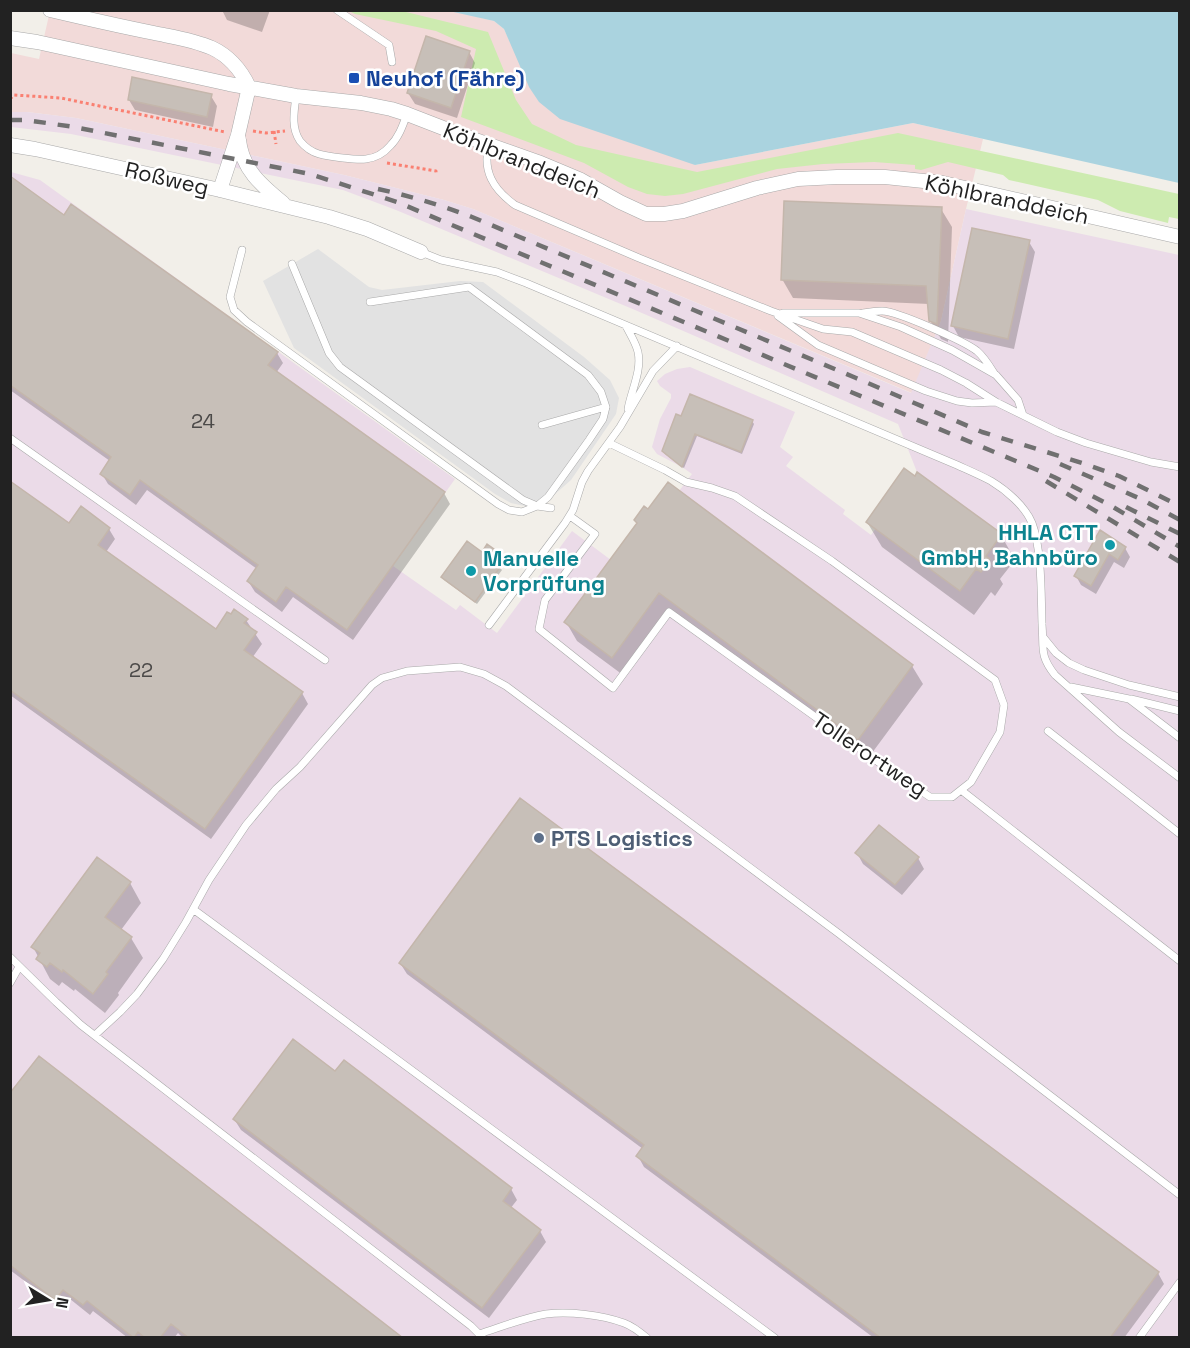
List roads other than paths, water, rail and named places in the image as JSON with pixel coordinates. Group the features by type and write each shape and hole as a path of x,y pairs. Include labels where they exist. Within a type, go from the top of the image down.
{"street":[{"path":"50,10 211,48 236,66 249,87"},
{"name":"Köhlbranddeich","path":"10,39 37,42 296,96 361,103 391,109 581,180 646,214 683,211 757,188 798,179 885,177 943,183 1179,237"},
{"name":"Roßweg","path":"10,145 220,190 239,132 249,87"},
{"path":"239,132 243,160 253,176 266,190 288,206"},
{"path":"220,190 288,206 368,229 421,252"}],"lane":[{"path":"337,10 389,45 392,62"},
{"path":"296,96 293,117 295,131 301,142 319,154 358,159 378,156 390,147 400,133 407,114"},
{"path":"489,144 486,156 487,168 492,181 500,192 515,205 771,311 823,329 852,332 941,370 996,402 1058,432 1141,459 1179,467"},
{"path":"242,250 230,297 234,310 247,322 498,504 509,510 522,512 537,506 548,497 603,419 606,406 601,392 588,375 469,287 370,302"},
{"path":"421,252 441,260 497,272 677,346 991,481 1009,494 1031,521 1036,538 1042,652 1046,665 1054,675 1119,732 1179,778"},
{"path":"292,264 329,353 340,367 523,500 537,506 551,508"},
{"path":"771,311 859,313 883,310 905,317 978,351 1018,400 1023,415"},
{"path":"771,311 818,345 926,390 972,403 996,402"},
{"path":"859,313 901,327 942,345 996,375"},
{"path":"627,326 639,361 627,414"},
{"path":"489,625 570,516 586,476 620,427 657,366 677,346"},
{"path":"542,425 606,406"},
{"path":"10,438 325,660"},
{"name":"Tollerortweg","path":"570,516 595,534 545,600 540,629 613,688 669,612 930,797 952,796 971,782 1000,732 1004,705 995,680 832,561 735,496 686,482 609,443"},
{"path":"1043,637 1056,653 1069,663 1084,670 1129,685 1179,697"},
{"path":"95,1035 120,1012 150,977 176,939 209,880 246,825 372,685 388,675 414,670 453,667 470,669 490,676 506,686 838,933 1179,1196"},
{"path":"1068,687 1179,711"},
{"path":"1129,699 1179,738"},
{"path":"1048,730 1179,834"},
{"path":"961,790 1179,961"},
{"path":"193,909 775,1338"},
{"path":"10,957 70,1015 481,1336 532,1317 565,1313 612,1319 633,1327 647,1338"},
{"path":"10,983 20,967"},
{"path":"1139,1338 1179,1282"}],"water":[{"path":"449,11 1179,11 1179,183 913,123 695,165 560,119 539,102 529,87 504,29 494,21"}],"railway":[{"path":"10,120 74,127 310,174 397,202 1054,477 1108,504 1180,547"},
{"path":"378,189 425,201 472,217 982,432 1119,476 1180,506"},
{"path":"1060,464 1141,499 1180,520"},
{"path":"1046,481 1180,562"},
{"path":"1126,507 1180,534"}],"place":[{"name":"Neuhof (Fähre)","path":"354,78"},
{"name":"HHLA CTT GmbH, Bahnbüro","path":"1110,545"},
{"name":"Manuelle Vorprüfung","path":"471,571"},
{"name":"PTS Logistics","path":"539,838"}]}
